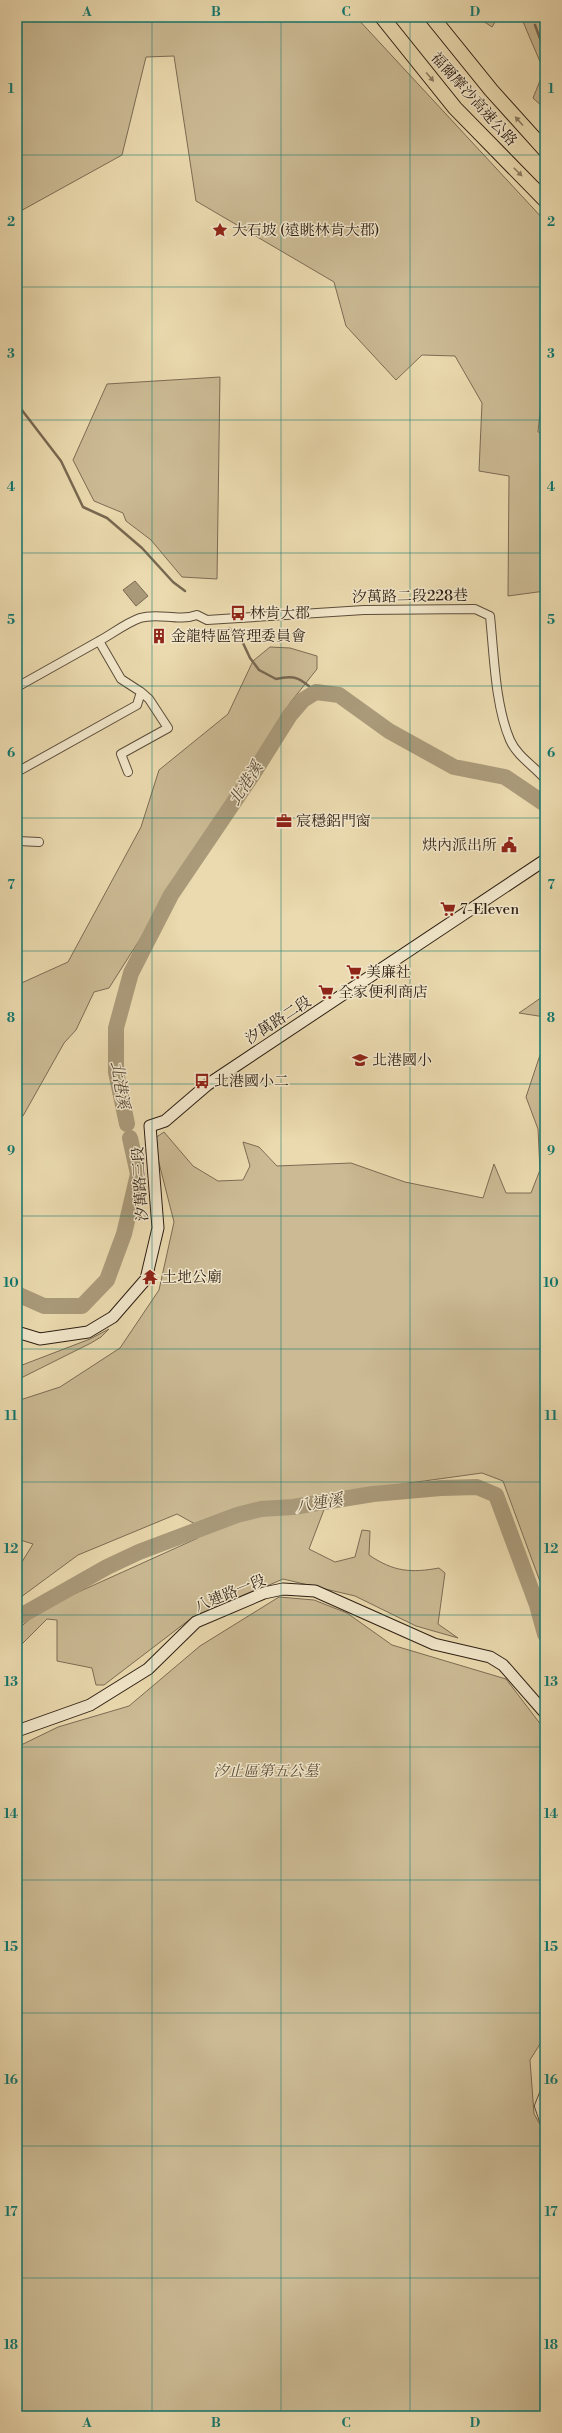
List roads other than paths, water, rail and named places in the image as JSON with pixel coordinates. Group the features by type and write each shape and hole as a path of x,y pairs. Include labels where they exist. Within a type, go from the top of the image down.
{"highway":[{"name":"福爾摩沙高速公路","path":"382,17 455,108 545,200"},
{"name":"福爾摩沙高速公路","path":"432,17 491,90 545,150"}],"street":[{"name":"汐萬路二段228巷","path":"99,641 139,618 158,616 186,619 197,615 207,620 364,610 475,609 490,616 500,698 511,740 519,753 545,779"},
{"path":"17,687 99,641 121,680 150,699 168,728 121,754 128,772"},
{"path":"17,772 137,705 141,692"},
{"path":"17,839 18,841 39,842"},
{"name":"汐萬路二段","path":"150,1126 165,1121 206,1086 545,860"},
{"name":"汐萬路三段","path":"17,1332 40,1339 88,1332 112,1317 146,1279 158,1228 150,1126"},
{"name":"八連路一段","path":"17,1731 90,1705 148,1669 196,1622 264,1593 283,1589 315,1591 434,1644 490,1657 503,1665 545,1713"},
{"path":"545,2091 539,2106 545,2124"}],"waterway":[{"path":"535,25 545,52"},
{"path":"17,400 18,405 61,461 83,507 107,518 142,548 173,582 185,591"},
{"path":"229,628 243,643 250,658 259,670 276,679 293,677 302,681 316,692"},
{"name":"北港溪","path":"127,1124 116,1072 116,1028 131,973 171,895 253,774 290,715 303,700 316,692 339,695 389,731 454,767 505,777 545,804"},
{"name":"北港溪","path":"17,1294 44,1306 82,1306 107,1280 124,1234 138,1174 130,1138"},
{"name":"八連溪","path":"17,1618 107,1567 139,1552 237,1515 261,1509 293,1507 373,1494 441,1488 477,1487 496,1495 537,1605 545,1634"}],"place":[{"name":"大石坡 (遠眺林肯大郡)","path":"220,230"},
{"name":"林肯大郡","path":"238,613"},
{"name":"金龍特區管理委員會","path":"159,636"},
{"name":"宸穩鋁門窗","path":"284,821"},
{"name":"烘內派出所","path":"509,845"},
{"name":"7-Eleven","path":"448,909"},
{"name":"美廉社","path":"354,972"},
{"name":"全家便利商店","path":"326,992"},
{"name":"北港國小","path":"360,1060"},
{"name":"北港國小二","path":"202,1081"},
{"name":"土地公廟","path":"150,1277"}],"park label":[{"name":"汐止區第五公墓","path":"266,1771"}]}
